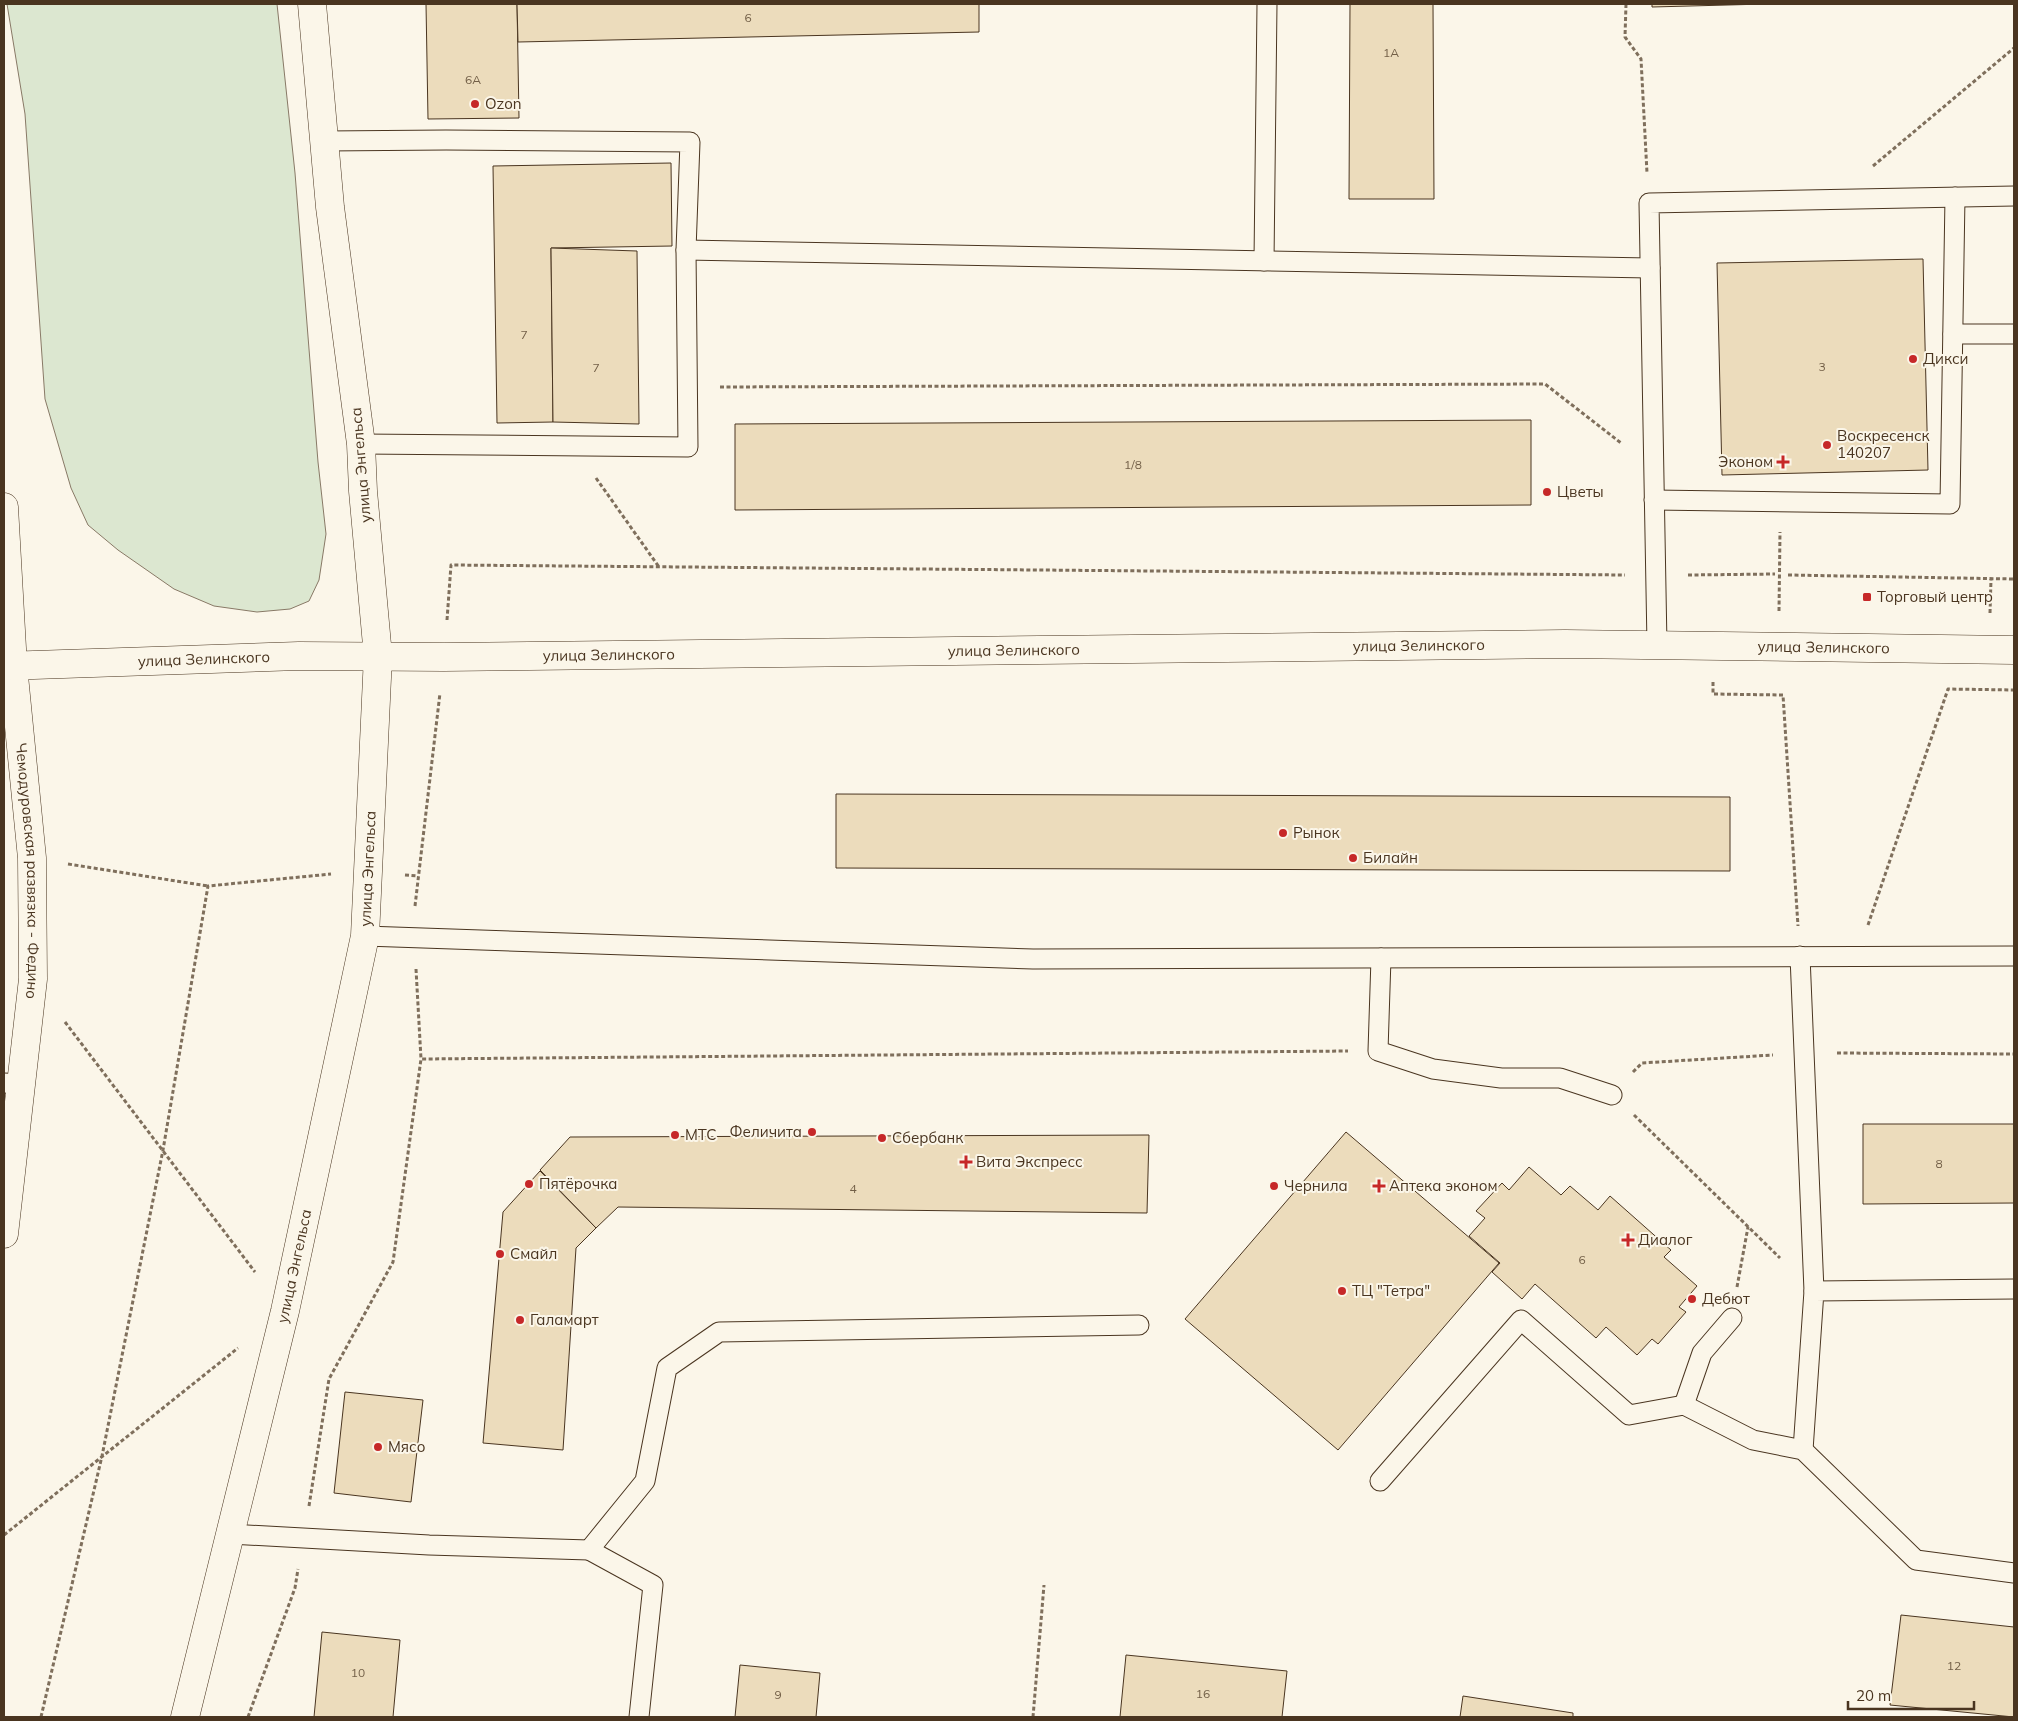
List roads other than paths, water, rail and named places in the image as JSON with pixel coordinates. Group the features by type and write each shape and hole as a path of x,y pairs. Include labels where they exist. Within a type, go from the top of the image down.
{"street":[{"name":"улица Энгельса","path":"185,1717 285,1311 365,936 378,656 363,491 361,444 330,206 312,4"},
{"name":"Чемодуровская развязка - Федино","path":"4,507 8,666 32,858 33,979 12,1084 4,1234"},
{"name":"улица Зелинского","path":"8,666 299,656 444,657 1565,644 2014,650"}],"lane":[{"path":"1264,261 1267,4"},
{"path":"325,141 690,142 686,250 688,447 361,444"},
{"path":"1657,645 1649,203 2014,196"},
{"path":"1654,500 1950,504 1955,197"},
{"path":"686,250 1650,268"},
{"path":"1953,334 2014,334"},
{"path":"365,936 1033,959 2014,956"},
{"path":"1800,956 1814,1292 1803,1450"},
{"path":"1381,958 1378,1051 1433,1069 1500,1078 1560,1078 1612,1095"},
{"path":"1814,1292 2014,1289"},
{"path":"1684,1405 1702,1353 1732,1318"},
{"path":"1380,1481 1521,1320 1629,1415 1684,1405 1753,1440 1803,1450 1916,1560 2014,1573"},
{"path":"589,1550 644,1480 667,1368 719,1332 1139,1325"},
{"path":"230,1534 430,1545 589,1550 654,1585 639,1717"}],"place":[{"name":"Ozon","path":"475,104"},
{"name":"Дикси","path":"1913,359"},
{"name":"Воскресенск 140207","path":"1827,445"},
{"name":"Эконом","path":"1783,462"},
{"name":"Цветы","path":"1547,492"},
{"name":"Торговый центр","path":"1867,597"},
{"name":"Рынок","path":"1283,833"},
{"name":"Билайн","path":"1353,858"},
{"name":"Феличита","path":"812,1132"},
{"name":"МТС","path":"675,1135"},
{"name":"Сбербанк","path":"882,1138"},
{"name":"Вита Экспресс","path":"966,1162"},
{"name":"Пятёрочка","path":"529,1184"},
{"name":"Чернила","path":"1274,1186"},
{"name":"Аптека эконом","path":"1379,1186"},
{"name":"Диалог","path":"1628,1240"},
{"name":"Смайл","path":"500,1254"},
{"name":"ТЦ \"Тетра\"","path":"1342,1291"},
{"name":"Дебют","path":"1692,1299"},
{"name":"Галамарт","path":"520,1320"},
{"name":"Мясо","path":"378,1447"}]}
